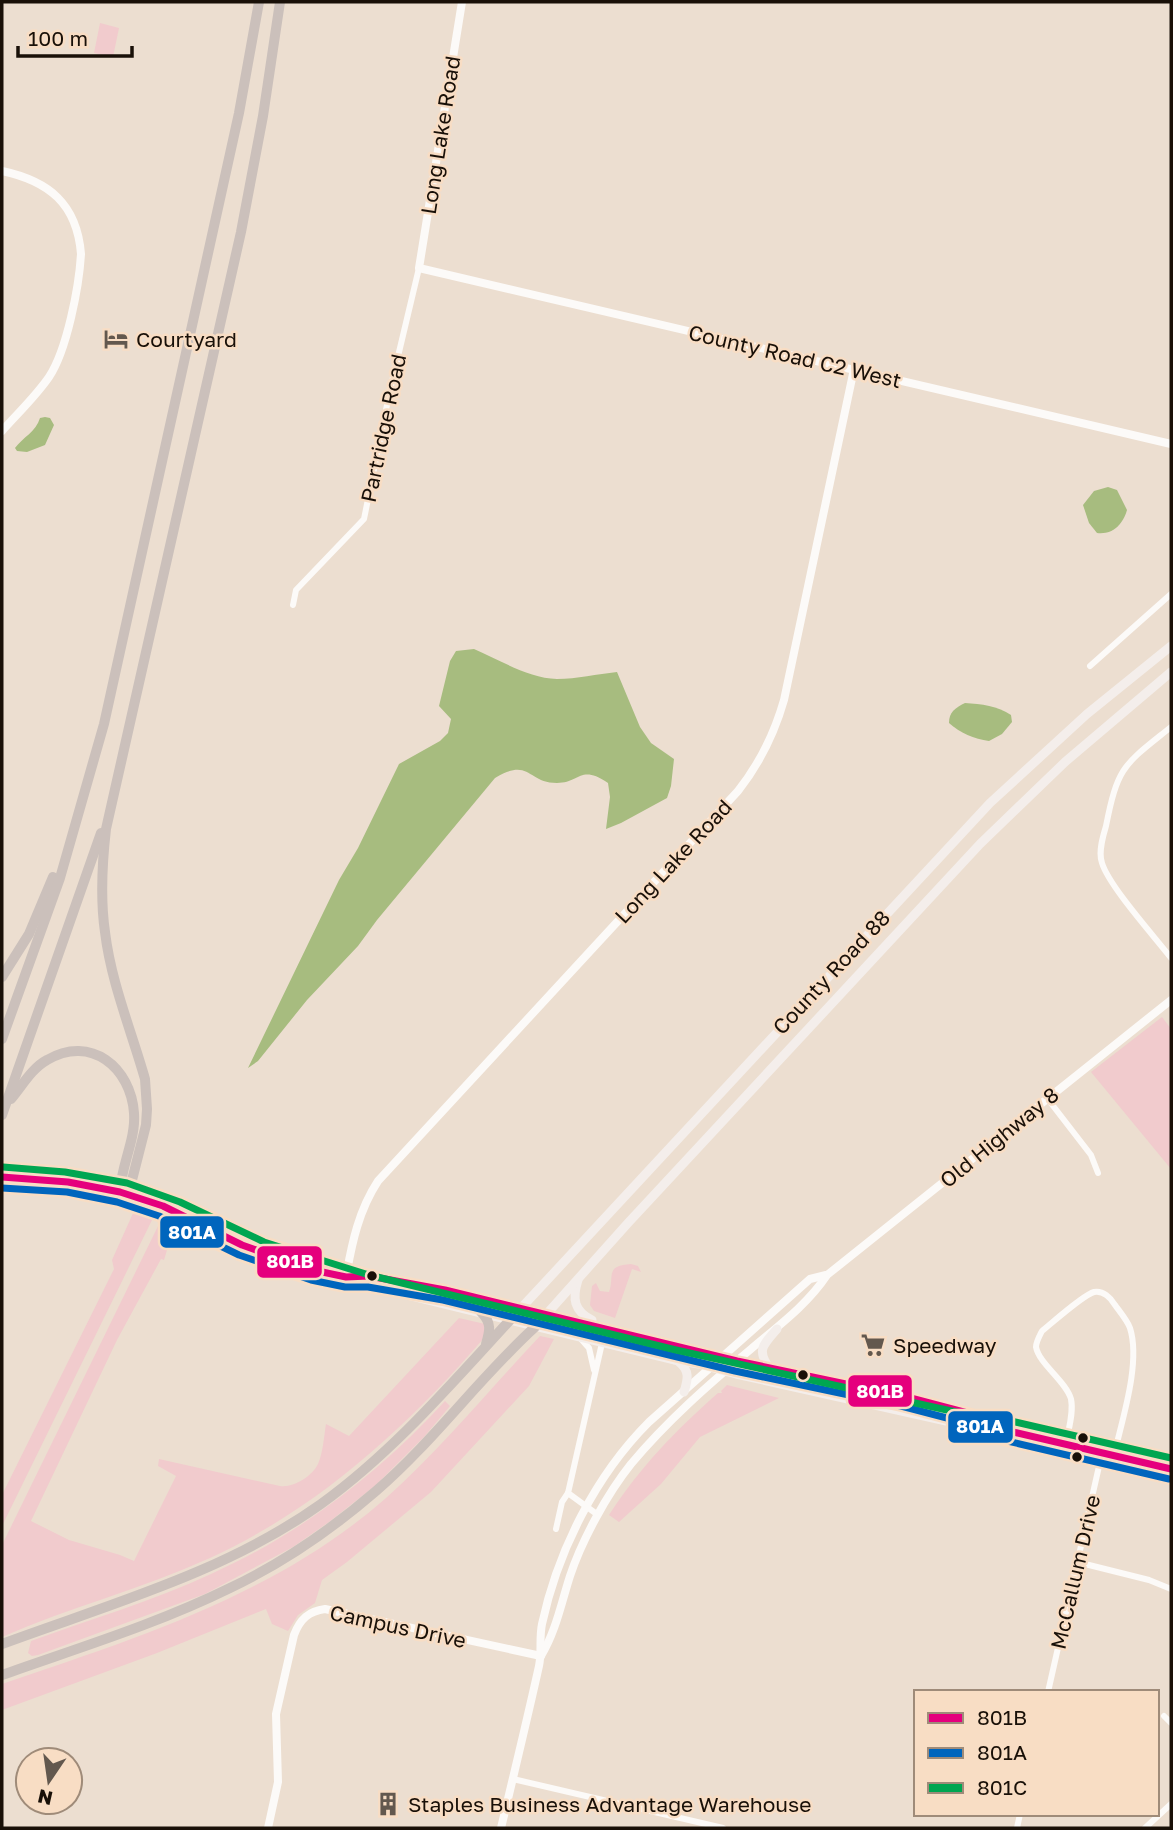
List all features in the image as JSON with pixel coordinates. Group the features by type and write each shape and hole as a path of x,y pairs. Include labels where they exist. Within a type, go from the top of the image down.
{"highway":[{"path":"2,1039 46,919 85,793 117,671 225,178 259,2"},
{"path":"120,1192 132,1180 147,1110 145,1079 116,982 105,934 101,884 103,857 113,800 241,232 263,116 280,2"},
{"path":"2,977 40,912 85,793"},
{"path":"3,1111 113,800"},
{"path":"3,1111 40,1065 57,1055 87,1053 114,1065 125,1078 133,1103 134,1117 120,1192"},
{"path":"481,1312 489,1320 490,1330 485,1346"},
{"path":"2,1644 201,1570 253,1546 294,1522 346,1485 400,1438 511,1319"},
{"path":"2,1675 202,1601 295,1552 353,1510 405,1465 535,1326"}],"main road":[{"name":"County Road 88","path":"511,1319 990,803 1047,748 1171,646"},
{"name":"County Road 88","path":"535,1326 972,853 1065,762 1171,672"},
{"path":"2,1177 68,1182 120,1192 163,1206 293,1265 345,1277 366,1285 674,1360 991,1431 1005,1430 1171,1469"},
{"path":"345,1277 369,1276 547,1313 770,1369 868,1388 994,1420 1005,1430"},
{"path":"580,1277 575,1292 576,1306 583,1315 603,1327"},
{"path":"770,1369 764,1361 761,1349 777,1329"},
{"path":"674,1360 687,1372 684,1392"}],"street":[{"name":"Long Lake Road","path":"419,268 462,2"},
{"path":"2,171 27,177 57,196 74,221 81,254 65,340 56,365 41,388 2,431"},
{"name":"County Road C2 West","path":"419,268 1171,444"},
{"name":"Partridge Road","path":"293,605 296,590 364,519 390,390 419,268"},
{"name":"Long Lake Road","path":"345,1277 357,1222 369,1194 379,1181 738,791 763,756 772,738 784,700 854,369"},
{"path":"1090,666 1171,594"},
{"path":"1171,727 1130,760 1121,772 1114,788 1102,841 1101,861 1111,880 1171,958"},
{"name":"Old Highway 8","path":"541,1656 553,1637 571,1573 598,1515 629,1467 662,1428 777,1329 817,1291 827,1275 1171,1000"},
{"path":"1047,1098 1091,1155 1098,1173"},
{"name":"Old Highway 8","path":"541,1656 540,1634 552,1587 574,1531 625,1447 649,1422 810,1279 827,1275"},
{"path":"1066,1444 1072,1414 1071,1400 1040,1355 1038,1339 1042,1331 1084,1298 1093,1292 1102,1292 1111,1299 1129,1326 1133,1347 1132,1371 1114,1455"},
{"path":"578,1336 589,1348 594,1379"},
{"path":"556,1529 562,1502 568,1493 602,1343"},
{"name":"McCallum Drive","path":"1048,1690 1102,1453"},
{"path":"568,1493 598,1515"},
{"path":"1077,1562 1149,1580 1171,1589"},
{"name":"Campus Drive","path":"268,1828 278,1782 276,1714 294,1635 307,1616 325,1609 541,1656"},
{"path":"501,1828 541,1656"},
{"path":"1164,1716 1171,1723"},
{"path":"513,1779 723,1828"},
{"path":"1144,1828 1158,1816"}],"shaded area":[{"path":"100,23 119,28 113,57 94,53"},
{"path":"40,418 50,418 54,425 45,445 27,452 17,451 15,448 36,427"},
{"path":"1108,487 1117,490 1127,510 1116,528 1097,533 1089,523 1083,505 1094,491"},
{"path":"474,649 525,672 546,678 572,678 617,672 640,727 651,743 674,759 667,798 606,829 610,797 608,783 599,778 586,775 557,783 515,770 495,778 358,946 307,1000 258,1061 248,1068 339,880 358,848 399,764 440,741 448,733 451,719 439,706 450,661 456,651"},
{"path":"965,703 1001,709 1011,715 1012,722 1002,734 989,741 968,735 949,723 953,711"},
{"path":"1162,1017 1171,1029 1171,1169 1091,1072"},
{"path":"134,1211 152,1220 2,1526 2,1495 114,1269 112,1260"},
{"path":"160,1222 174,1227 164,1260 161,1259 117,1340 31,1521 69,1540 134,1561 176,1476 158,1466 159,1459 280,1486 297,1483 312,1473 318,1464 326,1424 349,1436 459,1318 485,1324 484,1338 392,1434 359,1463 288,1515 210,1558 2,1637 2,1545"},
{"path":"631,1264 638,1266 641,1272 632,1269 615,1318 594,1311 590,1305 592,1286 596,1283 600,1291 609,1292 614,1270"},
{"path":"540,1336 554,1339 529,1386 431,1492 322,1580 315,1603 298,1615 288,1631 272,1624 266,1609 157,1653 2,1710 2,1684 104,1649 204,1610 299,1561 344,1532 386,1498 427,1459"},
{"path":"727,1385 779,1398 700,1437 661,1484 619,1522 609,1515 659,1450 702,1407 718,1393 722,1393"},
{"path":"445,1401 450,1406 424,1437 376,1485 293,1547 205,1594 38,1655 32,1656 28,1653 31,1641 189,1584 277,1540 366,1477"}],"transit line":[{"name":"801C","path":"3,1167 65,1172 127,1183 180,1202 264,1242 369,1275 676,1350 992,1420 1007,1420 1171,1458"},
{"name":"801B","path":"2,1177 68,1182 120,1192 163,1206 242,1245 313,1270 346,1277 369,1276 445,1290 737,1361 903,1396 994,1420 1005,1430 1171,1469"},
{"name":"801A","path":"2,1188 67,1192 117,1202 159,1216 239,1255 311,1280 443,1300 735,1371 901,1406 989,1429 1003,1440 1169,1479"}],"place":[{"name":"Courtyard","path":"116,339"},
{"name":"Speedway","path":"873,1345"},
{"name":"Staples Business Advantage Warehouse","path":"388,1804"}]}
